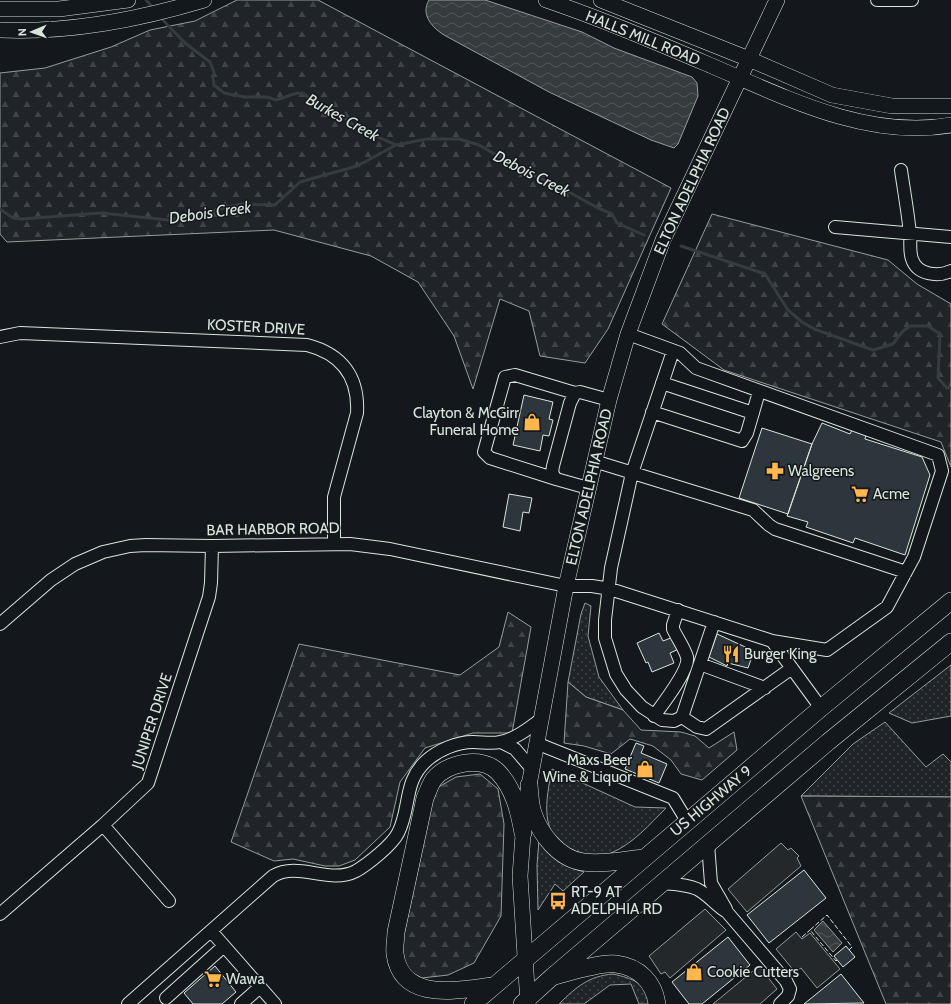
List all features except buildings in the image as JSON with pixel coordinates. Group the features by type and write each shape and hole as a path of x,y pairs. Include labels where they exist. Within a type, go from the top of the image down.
{"highway":[{"name":"US HIGHWAY 9","path":"473,1004 525,958 821,708 951,601"},
{"name":"US HIGHWAY 9","path":"526,1003 552,976 828,742 951,642"},
{"path":"494,986 442,991 429,990 413,983 402,973 395,954 396,932 425,798 434,779 449,766 463,763 481,764 497,770 508,785 518,805 523,833"},
{"path":"529,785 532,812 541,832 563,854 581,862 592,863 645,858"},
{"path":"552,976 616,964 643,975 651,983 656,993 657,1004"}],"main road":[{"path":"0,8 39,10 72,8 128,0"},
{"path":"0,30 40,31 80,28 144,17 204,0"},
{"name":"HALLS MILL ROAD","path":"546,0 814,108 867,122 892,126 918,127 951,125"},
{"name":"HALLS MILL ROAD","path":"601,0 749,59 817,90 846,98 892,106 951,106"},
{"name":"ELTON ADELPHIA ROAD","path":"526,1003 520,876 523,833 529,785 566,586 609,400 628,334 663,240 777,0"}],"street":[{"path":"877,0 912,0"},
{"path":"901,170 912,259 918,268 930,274 945,274 951,271"},
{"path":"834,227 951,238"},
{"name":"KOSTER DRIVE","path":"0,337 20,333 307,345 330,353 346,368 352,378 358,400 358,413 334,497 334,544"},
{"path":"628,334 680,353 696,368 759,392 747,432 742,441 652,412"},
{"path":"673,351 632,473 611,568 605,638 616,674 626,690 642,707 654,716 668,722 682,717"},
{"path":"588,488 490,458 484,452 505,377 515,375 575,393 580,392 609,400"},
{"path":"662,383 753,413"},
{"name":"BAR HARBOR ROAD","path":"0,624 63,571 102,552 130,546 146,545 212,546 334,544 390,548 566,586 592,586 610,589 772,641 827,650 886,607 906,572 914,557 942,471 938,455 759,392"},
{"path":"556,479 552,473 553,466 570,403 575,393"},
{"path":"594,460 753,510 769,526 775,529 906,572"},
{"name":"JUNIPER DRIVE","path":"0,914 143,789 152,775 209,597 212,546"},
{"path":"654,716 674,687 688,662 673,629 678,610"},
{"path":"682,717 714,622"},
{"path":"772,641 821,708"},
{"path":"700,664 765,688"},
{"path":"682,717 697,727 706,729 792,668"},
{"path":"128,1004 278,873 292,870 339,876 354,872 363,866 392,842 398,833 410,783 420,767 441,750 455,745 471,742 501,742 515,736 540,720"},
{"path":"501,742 515,749 532,769"},
{"path":"536,743 673,798 688,821"},
{"path":"103,825 168,901"},
{"path":"708,844 711,882 723,901 727,912"},
{"path":"662,883 687,885 698,889 718,907 727,912 786,981 790,989 788,996 780,1004"},
{"path":"211,931 275,1004"},
{"path":"152,982 168,1001 224,946"},
{"path":"241,1004 260,987"}],"green space":[{"path":"237,0 318,0 671,188 608,329 585,363 540,356 529,311 500,299 473,389 454,336 418,282 371,256 274,230 7,242 0,234 0,73 45,68 111,47 150,30 195,21"},
{"path":"712,214 888,260 917,284 951,304 951,467 941,442 724,370 662,324"},
{"path":"585,603 591,606 588,636 599,677 623,710 586,697 568,682 581,614"},
{"path":"508,612 531,627 512,733 473,733 425,748 400,782 390,827 355,860 339,866 325,866 293,859 274,861 231,842 299,644 460,675 499,647"},
{"path":"951,665 951,716 912,723 889,713"},
{"path":"568,682 586,697 623,710 641,730 681,732 695,736 709,748 734,732 737,750 702,780 681,774 671,760 653,746 630,739 611,754 584,746 564,743"},
{"path":"885,722 926,767 943,754 951,762 951,797 801,796 853,744"},
{"path":"552,769 635,807 666,808 641,833 619,849 611,853 597,856 577,854 562,845 554,836 549,826 547,804"},
{"path":"480,774 498,789 504,824 501,916 474,963 448,975 422,978 411,972 403,961 402,944 435,789 456,777"},
{"path":"801,796 951,797 951,1004 886,1004"},
{"path":"539,840 553,857 570,867 584,872 563,891 555,884 538,910 537,865"},
{"path":"613,974 632,980 641,986 651,1004 639,1004 631,984 610,985 584,1004 559,1004 583,983 597,977"}],"shaded area":[{"path":"781,843 788,850 791,848 799,856 797,858 801,866 747,912 728,889"},
{"path":"705,909 726,930 670,978 665,972 661,974 649,956"},
{"path":"796,932 802,939 810,933 840,969 817,988 801,968 795,972 776,949"},
{"path":"759,966 777,989 760,1004 713,1004"}],"water":[{"path":"429,0 485,0 582,32 614,48 692,77 697,83 698,96 678,144 674,148 651,140 549,92 444,35 432,25 427,16 426,11"},
{"path":"823,921 842,943 833,952 814,930"}],"waterway":[{"name":"Burkes Creek","path":"146,0 154,9"},
{"name":"Burkes Creek","path":"160,17 185,43 210,62 214,72 214,85 224,93 245,97 267,97 276,100 297,93 304,94 326,111 342,116 358,128 396,145"},
{"name":"Debois Creek","path":"0,209 13,218 21,219 101,213 169,220 241,204 275,205 300,182 357,166 396,145 427,139 459,139 479,145 524,171 560,187 612,214 617,223 644,235"},
{"name":"Debois Creek","path":"681,246 765,274 788,310 802,322 814,329 873,350 893,344 902,332 910,326 928,326 940,334 938,378 947,388 951,388"}],"fence":[{"path":"837,960 836,961 810,930 827,915 852,947 849,950"},
{"path":"802,937 810,930"}],"place":[{"name":"Clayton & McGirr Funeral Home","path":"532,422"},
{"name":"Walgreens","path":"775,471"},
{"name":"Acme","path":"860,494"},
{"name":"Burger King","path":"731,654"},
{"name":"Maxs Beer Wine & Liquor","path":"645,769"},
{"name":"RT-9 AT ADELPHIA RD","path":"558,901"},
{"name":"Cookie Cutters","path":"694,972"},
{"name":"Wawa","path":"213,979"}]}
